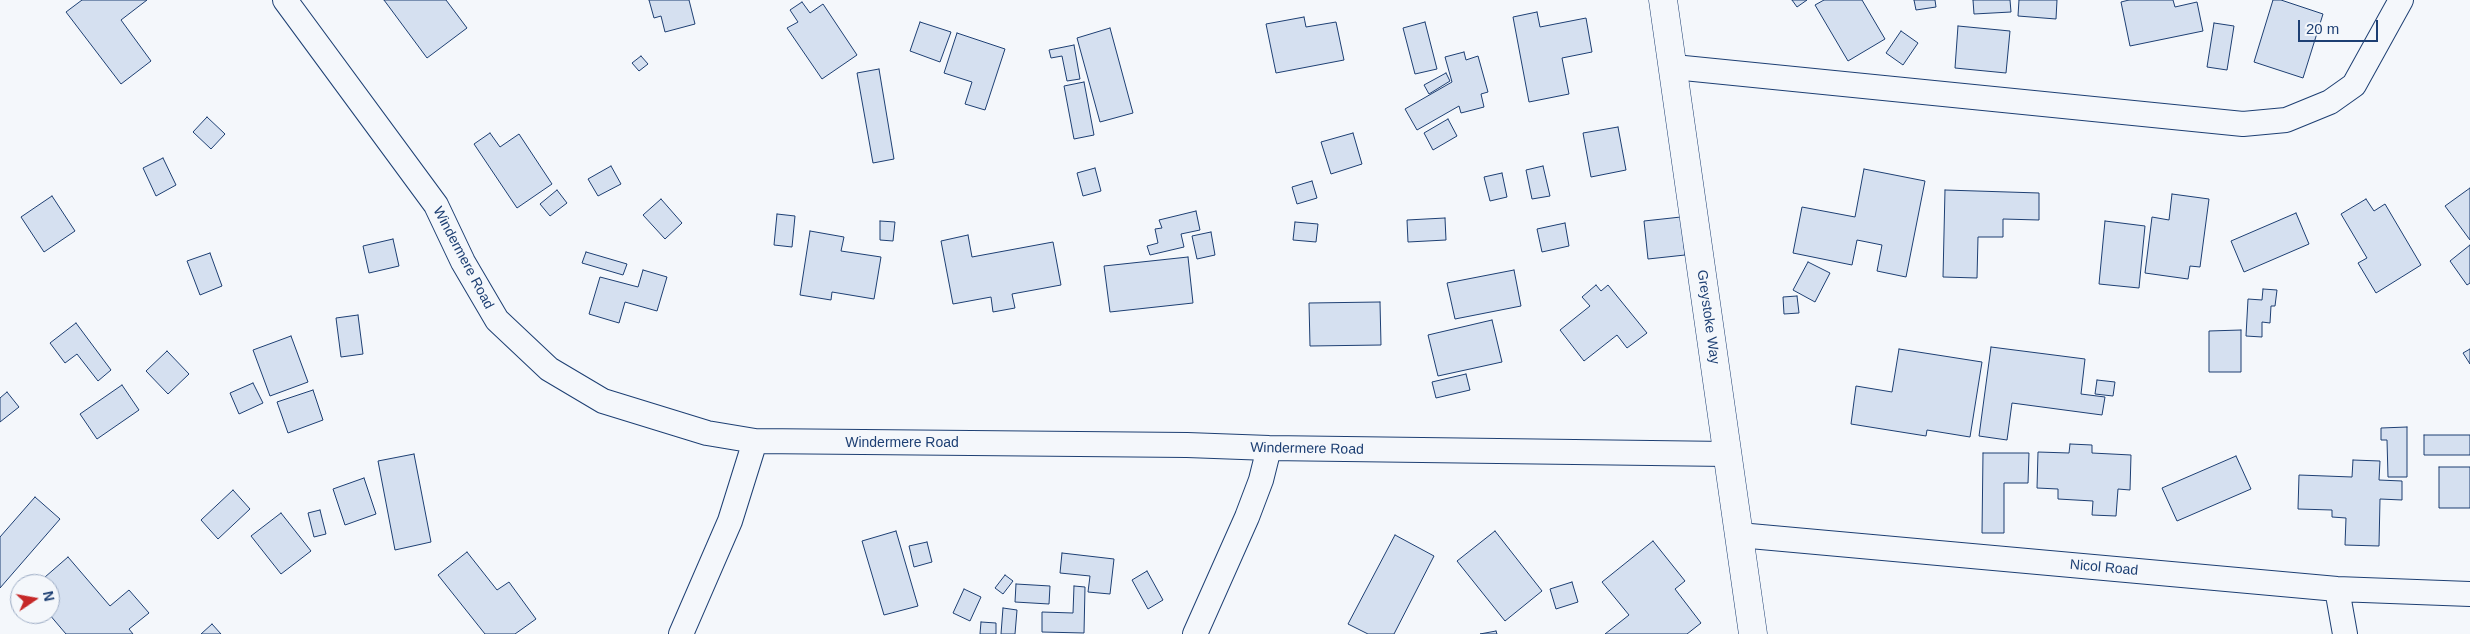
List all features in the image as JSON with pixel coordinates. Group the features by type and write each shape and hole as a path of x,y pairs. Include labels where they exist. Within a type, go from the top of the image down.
{"street":[{"name":"Windermere Road","path":"285,0 436,205 463,262 497,320 549,369 603,401 707,433 755,441 1187,445 1269,448 1727,454"},
{"name":"Greystoke Way","path":"1663,0 1753,634"},
{"path":"1674,67 2242,124 2286,120 2330,102 2354,85 2401,0"},
{"path":"681,634 730,521 755,441"},
{"path":"1195,634 1247,517 1261,480 1269,448"},
{"name":"Nicol Road","path":"1739,535 2336,589 2470,594"},
{"path":"2336,589 2345,634"}],"building":[{"path":"82,0 147,0 121,20 151,61 121,84 66,12"},
{"path":"384,0 446,0 467,28 427,58"},
{"path":"649,0 689,0 695,24 665,32 661,16 654,18"},
{"path":"1792,0 1807,0 1797,7"},
{"path":"1824,0 1862,0 1885,39 1848,61 1815,5"},
{"path":"1914,0 1935,0 1936,7 1916,10"},
{"path":"1973,0 2010,0 2011,12 1974,14"},
{"path":"2019,0 2057,0 2056,19 2018,16"},
{"path":"2129,0 2173,0 2175,7 2197,2 2203,31 2130,46 2121,2"},
{"path":"2273,0 2281,0 2323,14 2303,78 2254,62"},
{"path":"802,2 810,13 823,4 857,55 822,79 787,28 798,22 790,10"},
{"path":"1537,12 1540,27 1586,18 1592,52 1562,58 1569,94 1529,102 1513,17"},
{"path":"1304,17 1306,27 1336,22 1344,60 1276,73 1266,24"},
{"path":"920,22 951,32 940,62 910,51"},
{"path":"1425,22 1437,69 1415,74 1403,28"},
{"path":"2214,23 2234,26 2227,70 2207,67"},
{"path":"1958,26 2010,31 2006,73 1955,68"},
{"path":"1110,28 1133,113 1100,122 1077,38"},
{"path":"1901,31 1918,43 1903,65 1886,53"},
{"path":"957,33 1005,49 985,110 965,104 972,82 944,73"},
{"path":"1074,45 1080,79 1067,81 1062,56 1051,58 1049,50"},
{"path":"1464,52 1466,60 1478,56 1488,92 1481,94 1484,107 1461,113 1459,106 1417,130 1405,109 1452,82 1445,57"},
{"path":"641,56 648,64 639,71 632,63"},
{"path":"879,69 894,159 873,163 857,73"},
{"path":"1446,73 1450,81 1429,94 1424,85"},
{"path":"1084,82 1094,135 1074,139 1064,86"},
{"path":"207,117 225,134 211,149 193,132"},
{"path":"1448,119 1457,136 1433,150 1424,133"},
{"path":"1618,127 1626,170 1591,177 1583,133"},
{"path":"490,133 500,147 519,134 552,184 517,208 474,144"},
{"path":"1353,133 1362,164 1331,174 1321,142"},
{"path":"163,158 176,185 156,196 143,168"},
{"path":"611,166 621,184 598,196 588,179"},
{"path":"1543,166 1550,196 1532,199 1526,170"},
{"path":"1095,168 1101,191 1083,196 1077,173"},
{"path":"1864,169 1925,181 1906,277 1877,271 1882,245 1857,240 1852,265 1793,253 1802,207 1855,217"},
{"path":"1502,173 1507,197 1490,201 1484,177"},
{"path":"1312,181 1317,198 1297,204 1292,187"},
{"path":"2470,188 2470,240 2445,206"},
{"path":"557,190 567,203 550,216 540,204"},
{"path":"1945,190 2039,193 2039,220 2003,219 2003,237 1978,237 1977,278 1943,277"},
{"path":"2172,194 2209,199 2200,267 2190,266 2188,279 2145,273 2152,217 2169,220"},
{"path":"52,196 75,231 44,252 21,217"},
{"path":"661,199 682,223 665,239 643,215"},
{"path":"2366,199 2374,211 2385,204 2421,265 2376,293 2358,263 2367,258 2341,214"},
{"path":"1196,211 1200,230 1181,234 1184,247 1150,255 1147,246 1158,243 1155,229 1162,228 1159,220"},
{"path":"2296,213 2309,244 2244,272 2231,241"},
{"path":"777,214 795,216 792,247 774,245"},
{"path":"1681,217 1685,255 1648,259 1644,221"},
{"path":"1445,218 1446,240 1408,242 1407,220"},
{"path":"880,221 895,222 893,241 880,240"},
{"path":"2105,221 2145,226 2139,288 2099,284"},
{"path":"1295,222 1318,224 1316,242 1293,240"},
{"path":"1565,223 1569,246 1542,252 1537,229"},
{"path":"810,231 844,237 841,251 881,257 874,299 832,292 831,300 800,295"},
{"path":"1211,232 1215,255 1197,259 1192,236"},
{"path":"968,235 972,257 1053,242 1061,285 1012,294 1015,308 993,312 991,297 953,304 941,241"},
{"path":"393,239 399,266 369,273 363,246"},
{"path":"2470,245 2470,283 2467,285 2450,261"},
{"path":"586,252 627,264 623,275 582,263"},
{"path":"210,253 222,286 200,295 187,261"},
{"path":"1188,257 1193,303 1110,312 1104,266"},
{"path":"1808,262 1830,273 1815,302 1793,290"},
{"path":"643,270 667,277 657,311 625,302 619,323 589,314 600,277 638,287"},
{"path":"1514,270 1521,306 1455,319 1447,283"},
{"path":"1596,285 1601,291 1608,285 1647,333 1627,348 1617,335 1584,361 1560,330 1590,306 1582,297"},
{"path":"2263,289 2277,290 2275,306 2271,306 2270,323 2262,322 2262,337 2246,336 2248,299 2262,300"},
{"path":"1797,296 1799,313 1784,314 1783,297"},
{"path":"1380,302 1381,345 1310,346 1309,303"},
{"path":"358,315 363,354 341,357 336,318"},
{"path":"1492,320 1502,362 1438,376 1428,335"},
{"path":"76,323 111,370 98,381 77,354 65,363 50,343"},
{"path":"2241,330 2241,372 2209,372 2209,331"},
{"path":"291,336 308,382 270,396 253,350"},
{"path":"1991,347 2085,359 2081,394 2105,397 2102,415 2012,403 2007,440 1979,436"},
{"path":"1899,349 1982,362 1970,437 1927,430 1926,436 1851,424 1856,386 1892,392"},
{"path":"2470,349 2470,364 2463,353"},
{"path":"167,351 189,374 168,394 146,371"},
{"path":"1466,374 1470,390 1436,398 1432,382"},
{"path":"2097,380 2115,382 2113,396 2095,394"},
{"path":"253,383 263,403 239,414 230,393"},
{"path":"122,385 139,410 97,439 80,414"},
{"path":"313,390 323,420 288,433 277,402"},
{"path":"7,392 19,407 0,422 0,398"},
{"path":"2407,427 2407,477 2388,477 2387,440 2381,440 2381,428"},
{"path":"2424,435 2470,435 2470,455 2424,455"},
{"path":"2070,444 2092,445 2092,453 2131,455 2130,490 2118,489 2116,516 2092,515 2093,501 2058,499 2058,489 2037,488 2038,452 2069,453"},
{"path":"1983,453 2029,453 2028,483 2004,483 2004,533 1982,533"},
{"path":"414,454 431,542 395,550 378,461"},
{"path":"2236,456 2251,489 2177,521 2162,488"},
{"path":"2353,460 2380,461 2379,480 2402,481 2402,500 2380,499 2379,546 2345,545 2346,518 2332,517 2332,510 2298,509 2299,475 2352,477"},
{"path":"2439,467 2470,467 2470,508 2439,508"},
{"path":"364,478 376,514 345,525 333,489"},
{"path":"233,490 250,509 218,539 201,520"},
{"path":"35,497 60,519 12,574 10,574 0,588 0,537"},
{"path":"320,510 326,534 314,537 308,513"},
{"path":"281,513 311,551 281,574 251,536"},
{"path":"896,531 918,606 884,615 862,541"},
{"path":"1495,531 1542,591 1505,621 1457,561"},
{"path":"1395,535 1434,556 1394,634 1368,634 1348,624"},
{"path":"1653,541 1685,581 1675,589 1701,623 1687,634 1605,634 1629,615 1602,582"},
{"path":"927,542 932,562 914,567 909,546"},
{"path":"467,552 497,590 509,582 536,619 515,634 485,634 438,575"},
{"path":"1062,553 1114,559 1110,594 1088,592 1090,576 1060,573"},
{"path":"68,557 110,606 129,590 149,613 129,629 133,634 66,634 58,624 60,624 60,574 48,574"},
{"path":"1147,571 1163,600 1148,609 1132,580"},
{"path":"1005,575 1013,581 1003,594 995,588"},
{"path":"1572,582 1578,602 1556,609 1550,589"},
{"path":"1016,584 1050,586 1049,604 1015,602"},
{"path":"1074,586 1085,587 1084,633 1042,632 1042,612 1073,613"},
{"path":"964,589 981,597 970,621 953,613"},
{"path":"1003,608 1017,610 1015,634 1001,634"},
{"path":"981,622 996,623 996,634 980,634"},
{"path":"212,624 221,634 201,634"},
{"path":"1496,631 1497,634 1480,634"}]}
